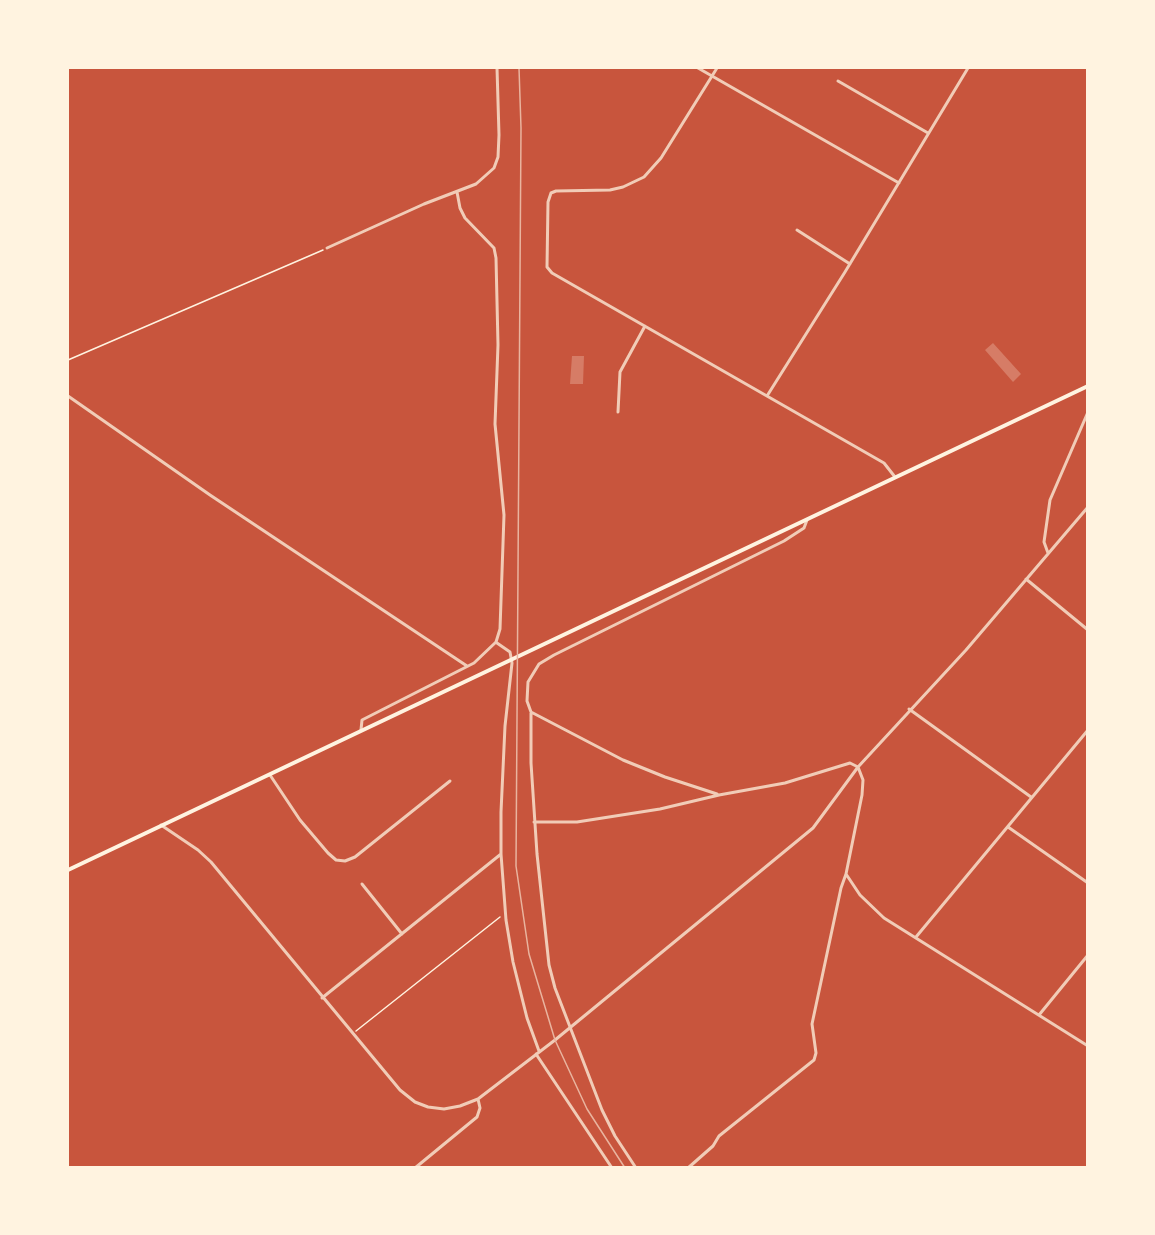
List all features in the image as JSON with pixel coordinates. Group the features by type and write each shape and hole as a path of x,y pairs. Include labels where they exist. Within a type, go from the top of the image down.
{"main road":[{"path":"68,870 1088,386"}],"street":[{"path":"327,248 424,204 476,184 488,175 494,168 498,157 497,68"},
{"path":"698,68 899,183"},
{"path":"717,68 661,158 644,177 623,187 610,190 551,193 548,202 547,267 884,463 895,477"},
{"path":"766,396 850,264 968,68"},
{"path":"838,81 928,133"},
{"path":"361,731 363,720 480,658 496,642 500,629 504,515 495,424 498,345 496,258 494,248 465,218 460,208 457,192"},
{"path":"797,230 850,264"},
{"path":"618,412 620,372 645,326"},
{"path":"68,396 284,545 467,666"},
{"path":"1048,553 1044,542 1050,500 1088,412"},
{"path":"161,825 198,850 211,862 387,1076 416,1102 428,1107 444,1109 478,1099 813,828 858,766 966,650 1088,507"},
{"path":"636,1167 615,1136 602,1110 555,988 549,965 534,822 531,712 527,701 528,682 539,664 586,638 784,541 804,528 807,520"},
{"path":"1026,579 1088,630"},
{"path":"496,642 510,652 512,663 502,785 501,854 508,939 513,962 538,1052 612,1167"},
{"path":"909,709 1031,797"},
{"path":"531,712 623,760 718,795"},
{"path":"916,937 1088,730"},
{"path":"534,822 577,822 660,809 718,795 785,783 850,763 858,766 863,780 862,795 812,1024 816,1053 814,1060 719,1136 713,1146 688,1167"},
{"path":"270,774 300,820 328,853 340,861 355,857 450,781"},
{"path":"1008,827 1088,883"},
{"path":"322,998 501,854"},
{"path":"846,874 860,895 884,918 1088,1046"},
{"path":"362,884 402,934"},
{"path":"1039,1015 1088,955"},
{"path":"415,1167 477,1117 480,1108 478,1099"}],"path":[{"path":"68,360 327,248"},
{"path":"352,1034 506,912"}],"building":[{"path":"993,343 1021,374 1013,382 985,350"},
{"path":"572,356 584,356 583,384 570,384"}],"railway":[{"path":"519,68 521,128 516,866 529,954 555,1040 587,1109 625,1168"}]}
